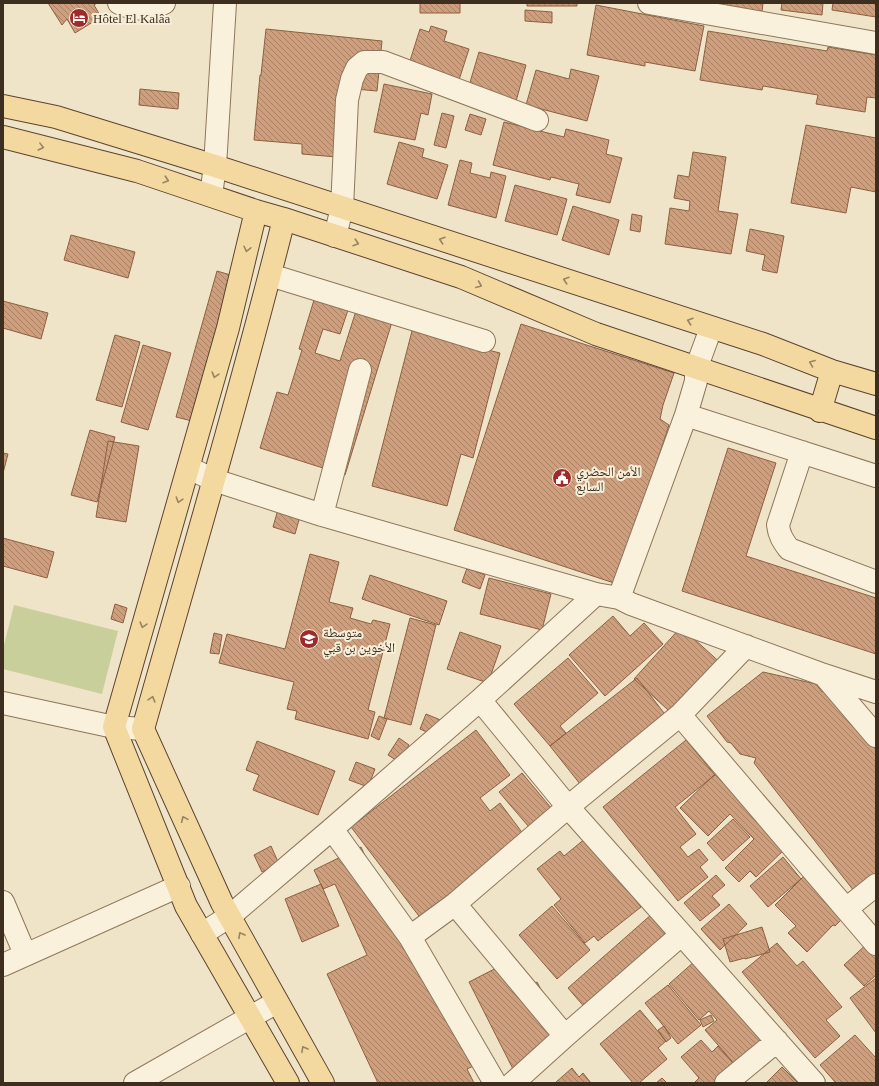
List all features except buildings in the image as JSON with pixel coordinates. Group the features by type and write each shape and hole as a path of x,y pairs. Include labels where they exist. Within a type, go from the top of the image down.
{"main road":[{"path":"3,106 56,117 215,166 763,344 832,371 876,384"},
{"path":"3,137 137,171 460,277 596,334 696,369 876,428"},
{"path":"256,211 228,328 114,727 186,906 288,1083"},
{"path":"284,219 214,480 143,729 222,902 323,1083"},
{"path":"820,410 832,371"}],"street":[{"path":"119,3 134,8 148,9 164,3"},
{"path":"211,195 215,166 225,3"},
{"path":"649,3 876,43"},
{"path":"335,236 342,208 347,100 352,79 357,68 364,62 383,62 537,120"},
{"path":"270,275 484,341"},
{"path":"619,598 686,415 696,381 696,369 711,328"},
{"path":"322,514 360,370"},
{"path":"686,415 876,476"},
{"path":"802,452 778,525 779,533 783,541 789,549 876,582"},
{"path":"189,468 214,480 322,514 596,594 619,598 824,675 876,692"},
{"path":"202,934 230,916 332,829 480,700 596,594"},
{"path":"410,937 455,904 568,807 680,715 746,646"},
{"path":"824,675 876,736"},
{"path":"480,700 568,807 814,1083"},
{"path":"3,703 114,727 143,729"},
{"path":"680,715 876,944"},
{"path":"332,829 410,937 495,1083"},
{"path":"846,909 876,885"},
{"path":"3,965 179,886"},
{"path":"3,902 25,954"},
{"path":"455,904 565,1036"},
{"path":"513,1083 682,935"},
{"path":"135,1083 250,1019 277,1002"},
{"path":"726,1083 777,1041"}],"green space":[{"path":"14,605 118,631 102,694 3,669 3,649"}],"place":[{"name":"Hôtel El Kalâa","path":"79,18"},
{"name":"الأمن الحضري السابع","path":"562,478"},
{"name":"متوسطة الأخوين بن قبي","path":"309,639"}]}
